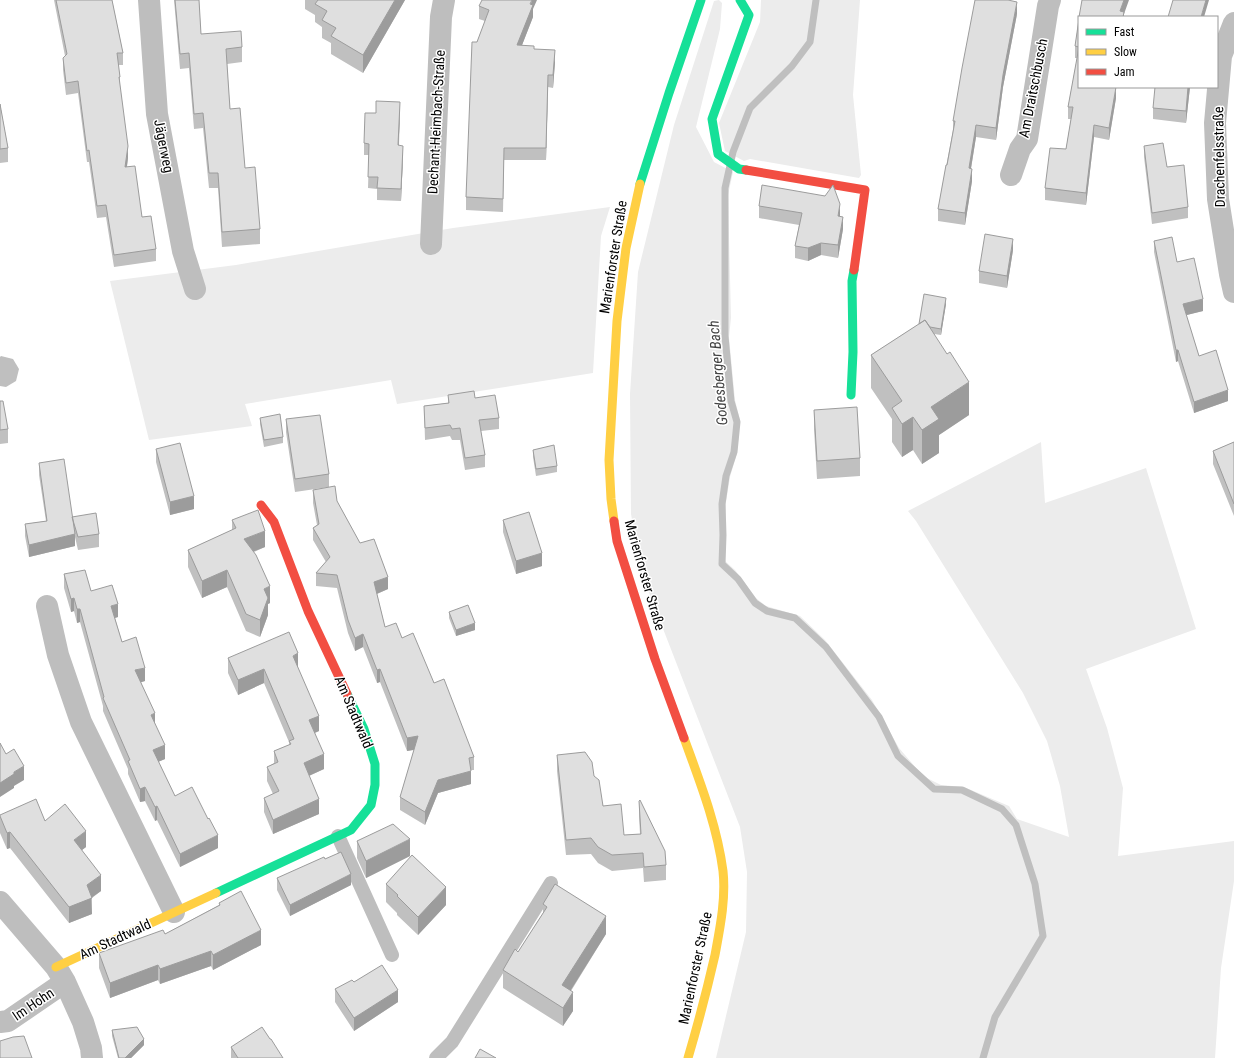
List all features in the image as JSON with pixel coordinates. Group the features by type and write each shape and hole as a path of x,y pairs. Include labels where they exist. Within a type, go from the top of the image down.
{"street":[{"name":"Jägerweg","path":"149,0 157,114 184,251 195,289"},
{"name":"Dechant-Heimbach-Straße","path":"431,244 441,17 444,0"},
{"name":"Marienforster Straße","path":"688,1058 705,1001 719,935 723,902 723,873 718,840 711,813 655,659 618,541 611,499 609,460 617,321 626,248 637,194 668,93 701,0"},
{"path":"740,0 749,15 712,119 718,154 740,169 864,190 852,281 853,352 851,395"},
{"name":"Am Draitschbusch","path":"1011,175 1020,149 1027,139 1050,0"},
{"name":"Drachenfelsstraße","path":"1234,23 1221,56 1215,123 1218,199 1234,292"},
{"name":"Am Stadtwald","path":"60,975 174,912 351,830 371,805 375,785 375,764 364,729 308,611 274,522 261,505"},
{"path":"47,606 58,655 81,722 174,912"},
{"path":"0,902 60,975 83,1022 91,1048 92,1058"},
{"name":"Im Hohn","path":"0,1022 8,1021 60,975"}],"lane":[{"path":"338,836 392,955"},
{"path":"436,1058 452,1042 550,883"}],"shaded area":[{"path":"719,0 722,3 720,29 696,127 714,162 733,172 728,195 731,318 729,337 735,400 740,420 737,453 730,477 726,502 724,560 735,570 756,598 766,606 800,616 825,640 872,700 899,748 927,778 941,785 964,787 1009,806 1017,819 1069,837 1060,786 1047,741 1023,693 916,521 908,511 1041,442 1045,503 1146,468 1196,629 1086,669 1107,728 1123,788 1118,856 1234,841 1234,881 1221,968 1215,1058 716,1058 746,932 747,872 740,827 641,572 631,514 630,394 638,272 674,125 714,1"},
{"path":"761,0 860,0 853,95 861,175 859,178 750,159 744,161 725,151 719,123 760,22"},
{"path":"610,207 601,236 593,373 397,404 391,380 245,404 252,426 149,440 110,281 236,265 453,228"},
{"path":"1,356 13,359 19,369 16,381 6,387 0,386"}],"building":[{"path":"56,0 112,0 123,53 117,53 128,146 125,167 135,166 142,217 151,216 156,249 114,255 106,205 97,206 89,150 87,151 78,81 66,83 63,58 67,54"},
{"path":"175,0 199,0 201,34 241,31 242,47 226,49 230,109 240,108 245,168 255,167 260,229 222,232 218,173 209,173 203,113 194,114 189,53 180,54"},
{"path":"318,0 395,0 363,55 331,36 336,28 322,20 327,11 315,4"},
{"path":"482,0 532,0 530,4 533,5 517,45 534,46 534,49 555,50 553,75 548,75 546,148 504,148 503,199 466,197 472,42 477,42 489,10 479,6"},
{"path":"975,0 1008,0 1017,2 1003,75 996,128 976,125 969,168 972,169 965,213 938,209 955,121 953,121"},
{"path":"1082,0 1124,0 1120,11 1124,12 1123,16 1079,16"},
{"path":"1173,0 1206,0 1201,16 1168,16"},
{"path":"1078,26 1078,47 1075,46"},
{"path":"1078,52 1078,88 1116,88 1109,128 1094,125 1086,193 1045,188 1050,148 1066,149 1073,107 1068,107"},
{"path":"1155,88 1188,88 1186,111 1153,108"},
{"path":"376,101 400,102 398,145 403,146 401,189 377,188 378,177 368,177 369,144 364,143 365,113 376,113"},
{"path":"0,104 8,148 0,149"},
{"path":"1163,143 1167,167 1184,165 1188,207 1152,213 1144,146"},
{"path":"762,185 825,196 833,185 840,204 838,216 843,217 838,245 821,243 808,248 795,246 802,213 759,206"},
{"path":"985,234 1013,239 1007,276 979,271"},
{"path":"1172,237 1177,262 1194,258 1203,299 1183,304 1199,356 1216,350 1228,390 1194,402 1178,350 1176,350 1154,241"},
{"path":"924,294 946,298 941,329 930,327 925,320 919,324"},
{"path":"925,320 947,354 950,352 969,382 931,407 939,419 922,430 913,417 902,424 892,408 902,401 871,355"},
{"path":"474,391 475,398 495,395 499,418 479,420 485,455 465,458 460,428 452,429 450,425 425,428 424,406 449,403 448,395"},
{"path":"0,401 3,401 8,429 0,430"},
{"path":"857,407 860,458 817,461 814,410"},
{"path":"280,414 283,437 264,440 260,418"},
{"path":"320,415 329,474 295,479 286,419"},
{"path":"1234,442 1234,504 1213,451"},
{"path":"180,443 194,496 170,502 156,449"},
{"path":"554,445 557,466 536,469 533,450"},
{"path":"64,459 75,534 29,545 25,524 47,521 39,463"},
{"path":"335,486 337,501 360,543 374,539 388,577 374,582 385,627 396,623 402,638 413,633 434,683 444,679 474,757 469,758 471,771 438,780 425,812 400,797 418,736 407,738 380,669 377,670 363,634 355,638 348,620 337,575 316,573 330,557 313,528 319,524 313,490"},
{"path":"258,510 265,531 244,539 256,555 270,586 264,589 268,598 260,620 246,614 227,570 202,581 188,550 236,528 232,520"},
{"path":"529,512 542,553 516,561 503,520"},
{"path":"96,513 99,534 78,537 72,517"},
{"path":"85,570 91,591 112,585 118,604 111,606 122,642 136,637 145,668 135,670 155,713 151,715 165,745 153,750 175,796 192,787 218,835 180,854 157,806 155,807 145,787 140,789 128,761 130,760 103,698 104,697 80,609 77,609 74,598 71,599 64,574"},
{"path":"468,605 475,623 456,630 449,612"},
{"path":"289,632 298,653 293,656 319,716 309,720 324,754 304,763 319,799 273,820 264,798 279,791 267,767 278,762 274,751 291,744 289,741 294,739 264,669 238,680 228,658"},
{"path":"0,743 6,754 14,749 24,766 0,783"},
{"path":"585,752 592,762 594,776 599,780 603,806 621,804 624,835 641,834 640,800 665,851 666,865 644,867 643,853 612,855 598,847 591,838 566,840 557,755"},
{"path":"36,799 45,821 65,804 86,831 74,840 101,875 87,885 92,898 69,907 10,832 7,833 0,815"},
{"path":"393,824 410,839 366,861 357,841"},
{"path":"341,852 351,874 290,905 277,878 324,857 325,859"},
{"path":"412,855 446,887 418,917 386,884"},
{"path":"555,884 606,916 562,985 573,992 563,1008 503,970 515,949 518,952 547,907 543,904"},
{"path":"241,891 261,930 213,955 211,951 160,969 158,965 110,983 99,953 163,930 165,934 220,905 219,903"},
{"path":"382,965 398,990 354,1018 335,989 352,980 354,982"},
{"path":"137,1027 144,1039 125,1058 119,1058 112,1030"},
{"path":"262,1027 283,1058 238,1058 231,1047"},
{"path":"24,1036 32,1058 0,1058 0,1041 13,1037"},
{"path":"480,1049 496,1058 475,1058"}],"waterway":[{"name":"Godesberger Bach","path":"816,0 810,42 792,66 750,108 733,152 725,188 725,336 731,401 737,422 734,452 726,476 722,504 722,564 738,579 755,603 767,611 795,618 826,647 879,717 898,756 934,789 962,790 1002,809 1016,825 1035,884 1043,936 995,1017 983,1058"}],"traffic: fast":[{"path":"640,184 701,0"},
{"path":"740,0 749,15 712,119 718,154 739,169 746,170"},
{"path":"851,395 853,352 852,281 854,270"},
{"path":"216,893 351,830 371,805 375,785 375,764 364,729 347,694"}],"traffic: slow":[{"path":"614,521 609,460 617,321 626,248 640,184"},
{"path":"684,738 702,787 717,837 724,882 722,913 715,955 688,1058"},
{"path":"56,967 216,893"}],"traffic: jam":[{"path":"746,170 865,190 854,270"},
{"path":"261,505 274,522 308,611 347,694"},
{"path":"614,521 617,541 655,659 684,738"}]}
